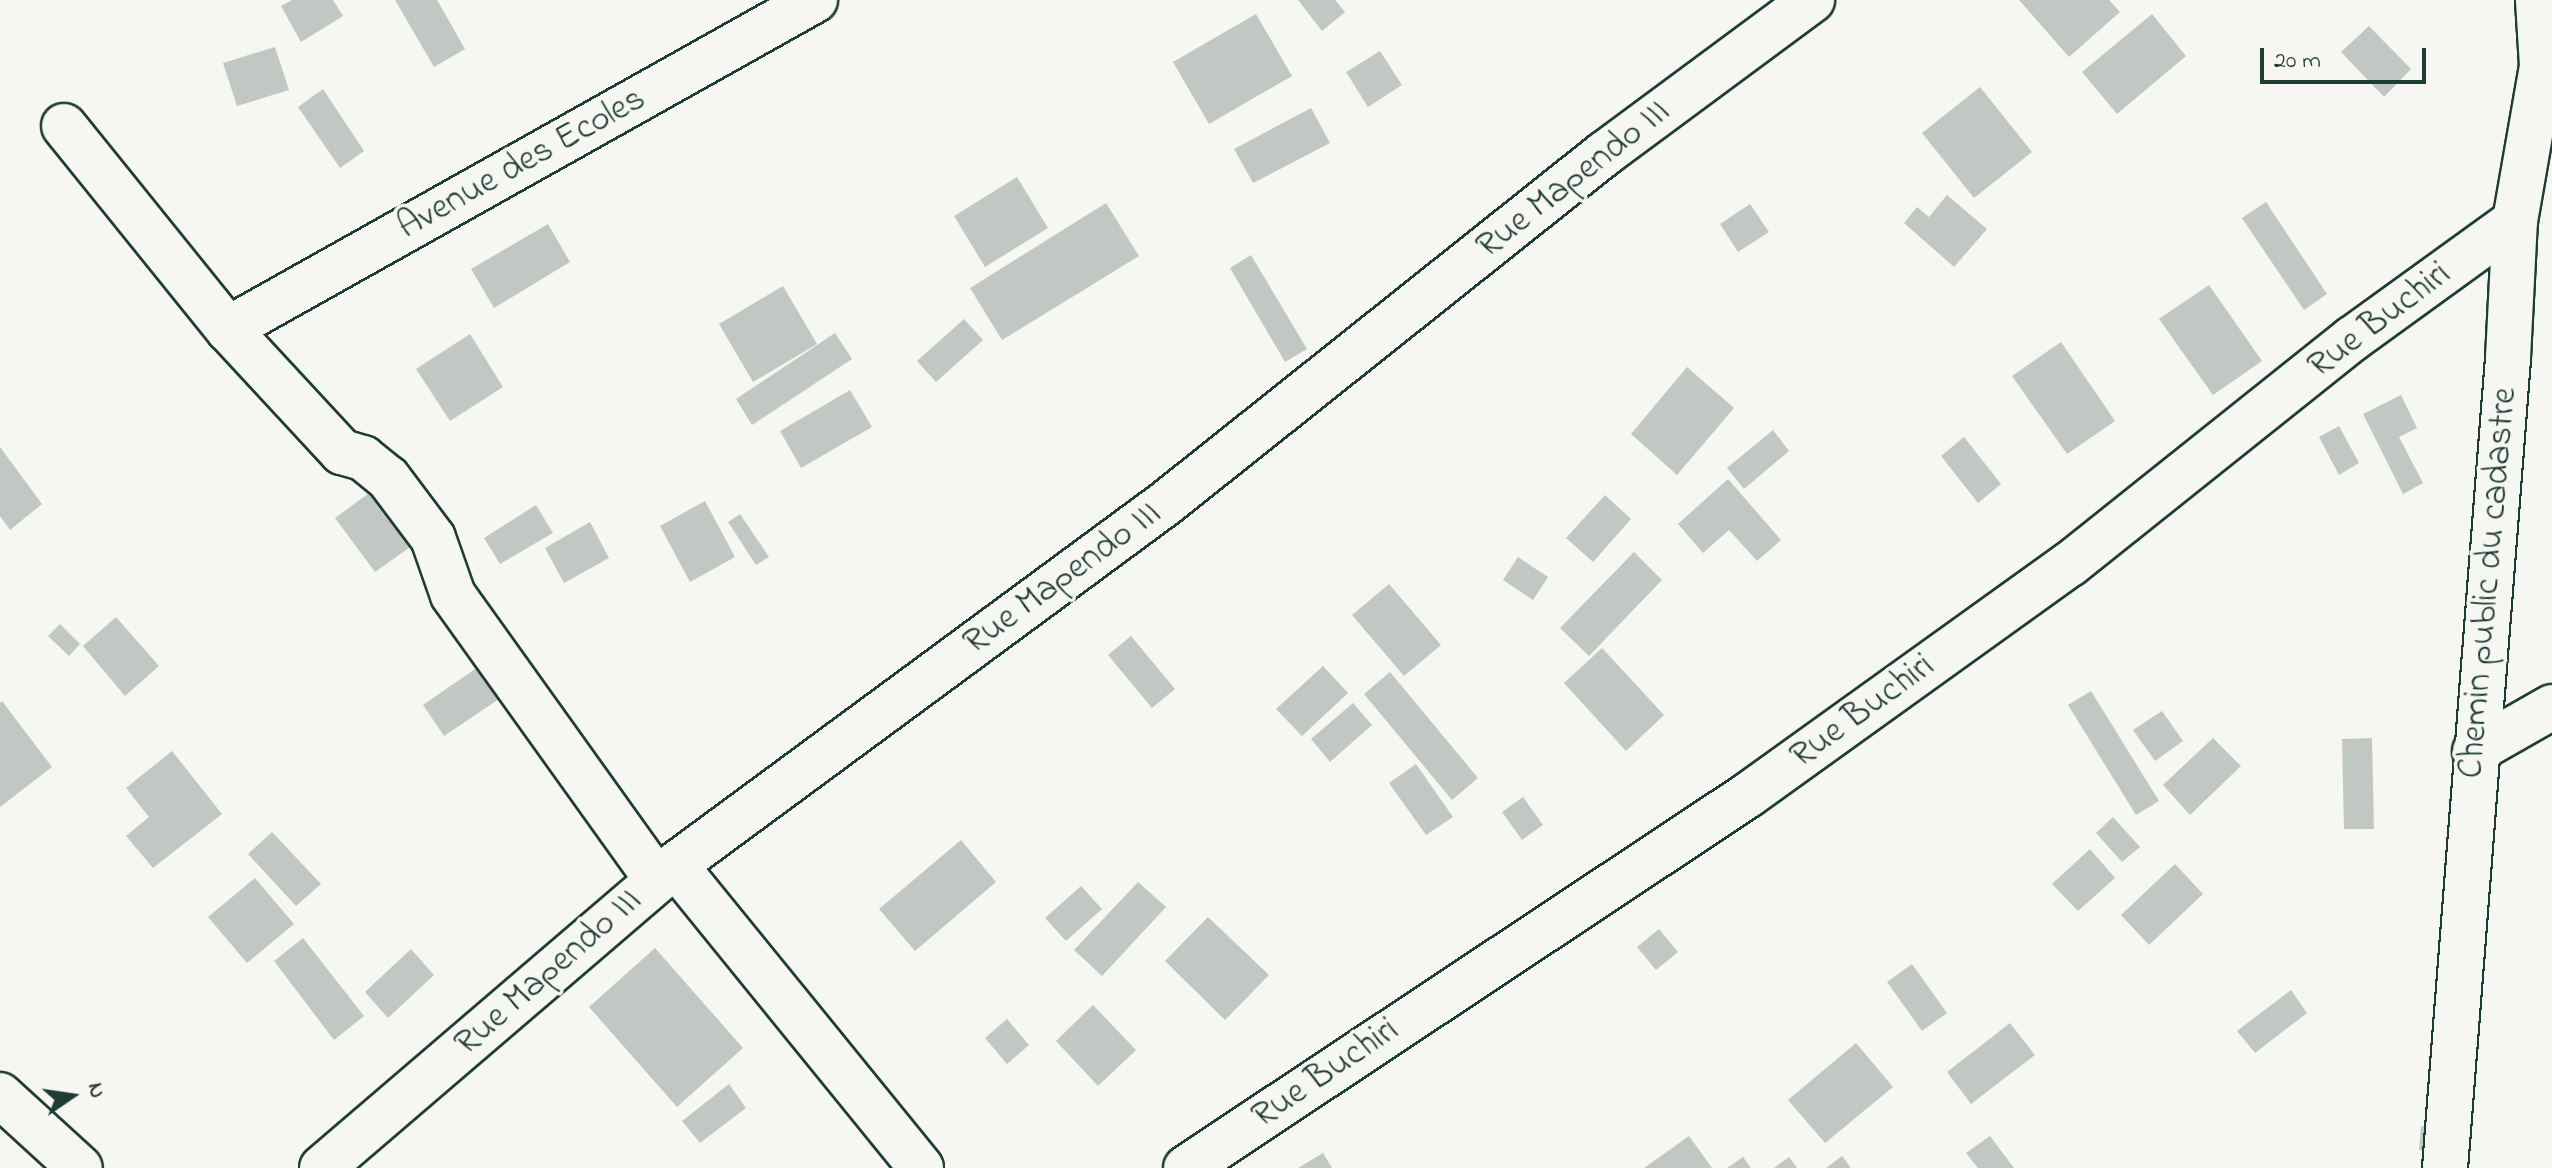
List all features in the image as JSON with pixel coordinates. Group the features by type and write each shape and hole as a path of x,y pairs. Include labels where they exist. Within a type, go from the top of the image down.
{"street":[{"name":"Avenue des Ecoles","path":"228,329 815,0"},
{"name":"Rue Mapendo III","path":"322,1168 666,873 1166,503 1604,154 1812,0"},
{"name":"Chemin public du cadastre","path":"2445,1168 2475,751 2508,358 2515,221 2542,66 2538,0"},
{"path":"64,126 228,329 342,452 363,458 388,478 433,538 453,595 666,873 921,1168"},
{"name":"Rue Buchiri","path":"1186,1168 1761,786 2070,564 2352,339 2515,221"},
{"path":"2475,751 2552,707"},
{"path":"0,1095 80,1168"}],"building":[{"path":"292,0 333,0 343,16 301,42 281,6"},
{"path":"395,0 437,0 465,49 434,67"},
{"path":"1298,0 1335,0 1345,12 1322,31"},
{"path":"2019,0 2109,0 2120,12 2069,57"},
{"path":"1256,14 1292,76 1209,124 1173,62"},
{"path":"2152,14 2186,56 2117,114 2082,72"},
{"path":"2369,26 2411,69 2384,97 2341,52"},
{"path":"275,47 289,90 237,106 223,63"},
{"path":"1380,51 1402,85 1368,107 1346,72"},
{"path":"1980,87 2032,152 1974,198 1922,133"},
{"path":"323,89 364,151 340,168 298,107"},
{"path":"1311,108 1330,143 1253,183 1234,149"},
{"path":"1017,177 1048,228 985,267 954,216"},
{"path":"1947,195 1987,229 1954,267 1904,223 1917,207 1929,217"},
{"path":"2266,202 2327,294 2304,310 2242,218"},
{"path":"1106,203 1139,256 1002,340 970,288"},
{"path":"1750,204 1769,232 1738,252 1720,224"},
{"path":"548,224 570,262 494,308 471,269"},
{"path":"1251,255 1307,349 1285,362 1230,268"},
{"path":"2209,285 2262,361 2213,395 2159,319"},
{"path":"783,286 817,344 753,382 719,324"},
{"path":"964,319 983,340 936,382 917,361"},
{"path":"835,333 852,359 752,425 736,399"},
{"path":"470,334 503,387 450,421 416,369"},
{"path":"2061,342 2115,421 2067,454 2012,376"},
{"path":"1687,367 1734,408 1677,475 1631,434"},
{"path":"850,390 872,427 801,468 780,431"},
{"path":"2401,395 2417,428 2399,437 2423,483 2403,494 2363,414"},
{"path":"2339,426 2359,463 2339,475 2319,437"},
{"path":"1773,430 1789,451 1744,489 1727,468"},
{"path":"1964,437 2001,484 1978,503 1941,456"},
{"path":"0,447 42,504 10,530 0,516"},
{"path":"1728,479 1781,540 1757,561 1729,530 1703,553 1678,524"},
{"path":"383,483 423,538 375,572 335,518"},
{"path":"1605,495 1631,519 1593,562 1566,538"},
{"path":"705,501 735,557 690,582 660,526"},
{"path":"536,505 553,533 500,564 484,538"},
{"path":"740,514 769,557 756,565 728,522"},
{"path":"590,522 609,558 564,583 545,548"},
{"path":"1634,552 1662,580 1589,656 1560,628"},
{"path":"1518,557 1548,577 1533,600 1503,580"},
{"path":"1389,584 1441,645 1404,676 1352,615"},
{"path":"116,617 159,666 125,696 83,646"},
{"path":"60,624 80,644 69,656 48,636"},
{"path":"1131,636 1175,689 1152,708 1108,655"},
{"path":"1602,648 1664,715 1626,751 1564,683"},
{"path":"1323,666 1348,693 1302,736 1276,709"},
{"path":"478,667 499,699 444,736 423,705"},
{"path":"1390,672 1478,778 1452,800 1364,694"},
{"path":"2091,691 2159,801 2136,815 2068,705"},
{"path":"2,701 52,767 0,807 0,703"},
{"path":"1353,703 1372,725 1330,762 1311,739"},
{"path":"2162,711 2183,741 2155,761 2133,730"},
{"path":"2213,738 2241,766 2190,815 2163,785"},
{"path":"2372,738 2374,829 2344,829 2342,739"},
{"path":"172,751 222,814 153,868 126,836 149,817 126,788"},
{"path":"1416,764 1453,817 1426,835 1389,783"},
{"path":"1523,797 1543,825 1522,840 1502,812"},
{"path":"2113,817 2140,847 2122,862 2096,833"},
{"path":"272,832 321,884 296,906 248,854"},
{"path":"961,840 996,882 915,951 879,909"},
{"path":"2090,849 2115,878 2078,911 2052,884"},
{"path":"2175,864 2203,894 2149,945 2121,915"},
{"path":"255,878 294,924 247,963 208,917"},
{"path":"1138,882 1166,907 1102,976 1074,950"},
{"path":"1081,886 1102,909 1066,941 1045,918"},
{"path":"1208,917 1269,975 1225,1020 1165,961"},
{"path":"1659,929 1678,952 1656,970 1637,947"},
{"path":"303,938 364,1016 334,1040 274,961"},
{"path":"655,948 743,1048 677,1107 589,1007"},
{"path":"411,949 434,975 388,1018 365,992"},
{"path":"1912,964 1947,1013 1922,1031 1887,982"},
{"path":"2291,990 2307,1013 2255,1053 2237,1031"},
{"path":"1093,1005 1136,1050 1098,1086 1056,1041"},
{"path":"1007,1019 1029,1045 1007,1064 985,1038"},
{"path":"2010,1023 2035,1055 1971,1104 1947,1072"},
{"path":"1856,1043 1893,1087 1825,1143 1788,1100"},
{"path":"729,1084 746,1108 700,1143 682,1121"},
{"path":"2421,1126 2443,1128 2440,1152 2419,1150"},
{"path":"1689,1136 1712,1168 1644,1168"},
{"path":"1990,1136 2014,1168 1978,1168 1966,1153"},
{"path":"1323,1153 1332,1168 1298,1168"},
{"path":"1842,1156 1851,1168 1826,1168"},
{"path":"1743,1157 1751,1168 1727,1168"},
{"path":"1789,1157 1797,1168 1774,1168"}]}
